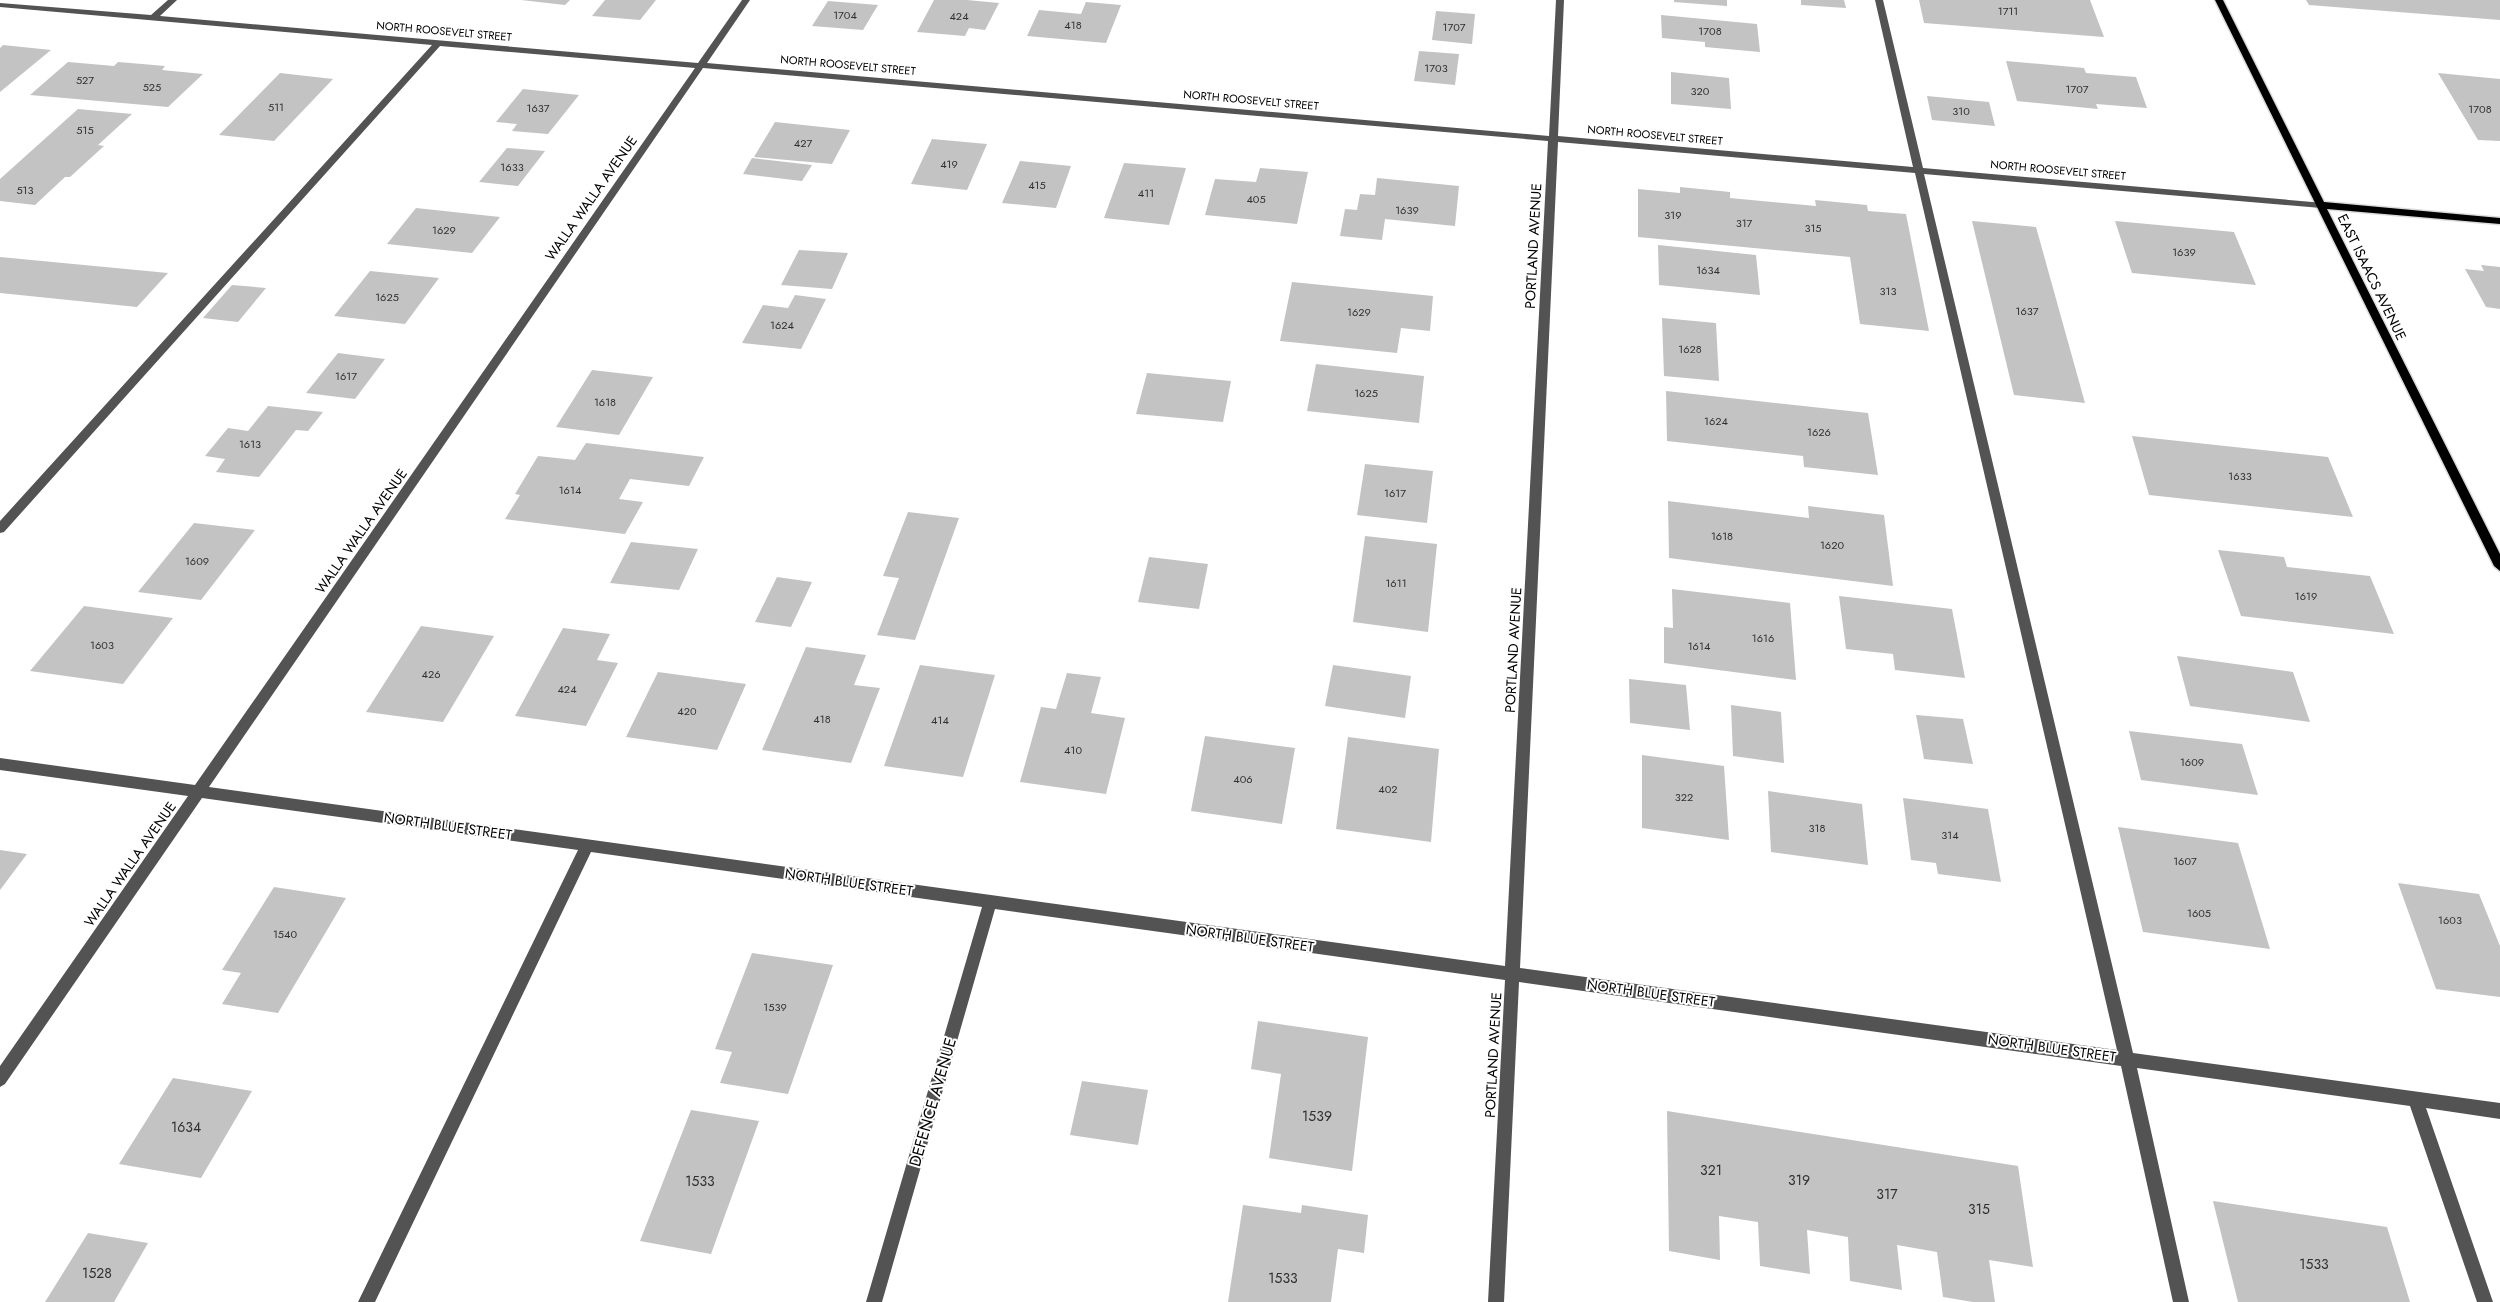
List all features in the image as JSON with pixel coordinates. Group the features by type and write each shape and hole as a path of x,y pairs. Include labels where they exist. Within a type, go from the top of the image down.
{"main road":[{"name":"EAST ISAACS AVENUE","path":"2219,0 2500,566"},
{"name":"NORTH ROOSEVELT STREET","path":"2321,205 2500,221"}],"street":[{"path":"152,18 173,0"},
{"name":"WALLA WALLA AVENUE","path":"0,1079 746,0"},
{"name":"PORTLAND AVENUE","path":"1496,1302 1560,0"},
{"path":"1879,0 2127,1059 2181,1302"},
{"name":"NORTH ROOSEVELT STREET","path":"0,5 2321,205"},
{"path":"0,529 438,43"},
{"name":"NORTH BLUE STREET","path":"0,764 2500,1111"},
{"path":"366,1302 588,846"},
{"name":"DEFENCE AVENUE","path":"874,1302 990,902"},
{"path":"2415,1099 2485,1302"}],"building":[{"path":"521,0 570,0 565,5"},
{"path":"605,0 656,0 640,20 592,16"},
{"path":"934,0 967,0 999,3 985,30 969,28 965,36 917,32"},
{"path":"1674,0 1727,0 1727,6 1674,2"},
{"path":"1801,0 1844,0 1846,8 1801,5"},
{"path":"1919,0 2090,0 2104,37 1924,23"},
{"path":"2306,0 2500,0 2500,20 2309,5"},
{"path":"828,1 878,5 863,30 812,26"},
{"path":"1086,2 1121,5 1106,43 1027,36 1039,10 1081,14"},
{"path":"1436,11 1475,14 1472,44 1432,40"},
{"path":"1661,15 1757,24 1760,52 1705,47 1705,42 1662,38"},
{"path":"3,45 51,50 0,92 0,48"},
{"path":"1419,51 1459,54 1455,85 1414,81"},
{"path":"2006,61 2084,68 2086,73 2136,77 2147,108 2096,104 2098,109 2017,101"},
{"path":"68,62 114,66 118,62 165,66 162,70 203,74 168,107 30,95"},
{"path":"1671,72 1729,78 1731,109 1671,104"},
{"path":"280,73 333,79 274,141 219,135"},
{"path":"2438,73 2500,79 2500,141 2478,140"},
{"path":"523,89 579,95 548,134 512,131 517,124 496,122"},
{"path":"1927,96 1989,102 1995,126 1932,120"},
{"path":"78,109 132,114 98,145 104,146 70,177 65,177 35,205 0,201 0,179"},
{"path":"775,122 850,130 832,164 754,157"},
{"path":"932,139 987,144 967,190 911,184"},
{"path":"507,148 545,151 518,186 479,182"},
{"path":"752,158 812,165 802,181 743,174"},
{"path":"1020,161 1071,166 1056,208 1002,203"},
{"path":"1124,163 1186,168 1169,225 1104,218"},
{"path":"1260,168 1308,172 1297,224 1205,215 1215,179 1256,182"},
{"path":"1377,178 1459,186 1455,226 1385,219 1382,240 1340,236 1345,209 1357,210 1360,194 1375,195"},
{"path":"1680,187 1730,192 1730,198 1816,206 1815,200 1867,205 1868,211 1906,214 1929,331 1860,324 1850,257 1638,237 1638,189 1680,193"},
{"path":"416,208 500,217 472,253 387,244"},
{"path":"1972,221 2036,227 2085,403 2014,395"},
{"path":"2115,221 2234,232 2256,285 2132,273"},
{"path":"1658,245 1756,255 1760,295 1659,285"},
{"path":"799,250 848,253 832,289 781,285"},
{"path":"0,257 168,273 137,307 0,293"},
{"path":"2481,265 2500,267 2500,309 2486,307 2465,269 2484,271"},
{"path":"370,271 439,278 405,324 334,316"},
{"path":"1292,282 1433,296 1430,331 1401,328 1397,353 1280,341"},
{"path":"232,285 266,288 238,322 203,318"},
{"path":"795,295 826,299 801,349 742,343 763,305 788,308"},
{"path":"1662,318 1716,323 1719,381 1664,376"},
{"path":"338,353 385,359 355,399 306,393"},
{"path":"1316,364 1424,376 1419,423 1307,411"},
{"path":"592,370 653,377 619,435 556,427"},
{"path":"1147,373 1231,381 1223,422 1136,414"},
{"path":"1666,391 1868,413 1878,475 1804,467 1803,456 1667,441"},
{"path":"268,406 323,412 308,431 296,430 259,477 216,472 225,459 205,456 228,428 248,431"},
{"path":"2132,436 2328,457 2353,517 2149,495"},
{"path":"586,443 704,457 689,486 630,479 619,499 643,502 625,534 505,519 520,495 515,494 538,456 575,460"},
{"path":"1365,464 1433,471 1427,523 1357,515"},
{"path":"1668,501 1809,518 1808,506 1884,515 1893,586 1669,558"},
{"path":"908,512 959,518 915,640 877,635 899,578 883,576"},
{"path":"194,523 255,530 201,600 138,592"},
{"path":"1365,536 1437,544 1428,632 1353,622"},
{"path":"631,542 698,549 679,590 610,583"},
{"path":"2218,550 2284,557 2287,567 2370,576 2394,634 2241,616"},
{"path":"1149,557 1208,564 1199,609 1138,602"},
{"path":"777,577 812,582 791,627 755,622"},
{"path":"1672,589 1790,603 1796,680 1664,663 1664,627 1673,628"},
{"path":"1839,596 1952,609 1965,678 1895,670 1893,654 1846,649"},
{"path":"84,606 173,618 123,684 30,671"},
{"path":"421,626 494,636 443,722 366,712"},
{"path":"563,628 610,634 597,660 618,663 586,726 515,716"},
{"path":"806,647 866,655 854,685 880,688 851,763 762,750"},
{"path":"2177,656 2293,672 2310,722 2190,706"},
{"path":"920,665 995,675 963,777 884,766"},
{"path":"1333,665 1411,676 1405,718 1325,706"},
{"path":"658,672 746,684 717,750 626,737"},
{"path":"1067,673 1101,677 1091,713 1125,718 1106,794 1020,782 1041,707 1056,709"},
{"path":"1629,679 1686,685 1690,730 1630,723"},
{"path":"1731,705 1781,712 1784,763 1733,756"},
{"path":"1916,715 1963,719 1973,764 1924,759"},
{"path":"2129,731 2242,744 2258,795 2141,780"},
{"path":"1205,736 1295,748 1282,824 1191,811"},
{"path":"1348,737 1439,749 1431,842 1336,829"},
{"path":"1642,755 1724,766 1729,840 1642,828"},
{"path":"1768,791 1862,804 1868,865 1771,852"},
{"path":"1903,798 1988,809 2001,882 1938,874 1936,863 1911,860"},
{"path":"2118,827 2238,843 2270,949 2143,932"},
{"path":"0,850 27,854 0,890"},
{"path":"2398,883 2479,894 2500,946 2500,997 2436,989"},
{"path":"274,887 346,898 278,1013 222,1004 241,973 222,970"},
{"path":"752,953 833,965 788,1094 720,1083 732,1052 715,1049"},
{"path":"1258,1021 1368,1037 1352,1171 1269,1158 1281,1074 1251,1069"},
{"path":"173,1078 252,1091 201,1178 119,1164"},
{"path":"1082,1081 1148,1090 1138,1145 1070,1135"},
{"path":"691,1110 759,1121 711,1254 640,1241"},
{"path":"1667,1111 2018,1166 2033,1267 1989,1260 1995,1302 1973,1302 1943,1297 1937,1252 1897,1245 1902,1290 1850,1281 1848,1237 1807,1230 1810,1274 1760,1266 1758,1222 1719,1216 1720,1260 1669,1251"},
{"path":"2213,1201 2387,1227 2410,1302 2238,1302"},
{"path":"1243,1205 1301,1213 1302,1205 1368,1215 1364,1253 1338,1249 1331,1302 1228,1302"},
{"path":"88,1233 148,1243 114,1302 45,1302"}]}
